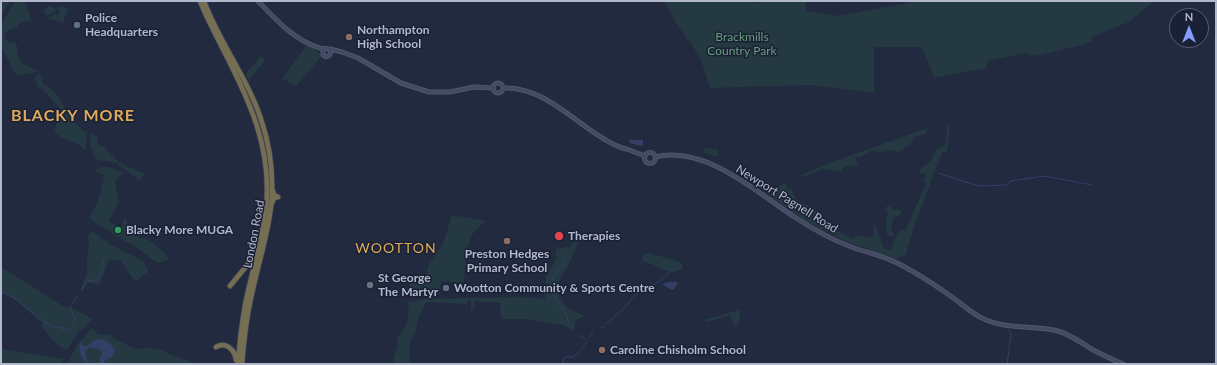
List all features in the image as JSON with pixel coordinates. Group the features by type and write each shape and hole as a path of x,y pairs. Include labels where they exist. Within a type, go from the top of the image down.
{"highway":[{"name":"London Road","path":"200,1 208,21 256,120 265,160 267,182 263,226 260,245 243,315 237,364"},
{"name":"London Road","path":"205,1 216,29 261,118 270,158 272,188 269,226 248,312 242,364"},
{"path":"230,286 251,259 258,244 263,226"},
{"path":"250,334 248,330 258,272"},
{"path":"216,347 223,344 229,347 235,354 237,364"}],"main road":[{"path":"258,1 296,37 323,51 323,55 326,57 331,54 342,52"},
{"path":"323,51 328,48 330,50 342,52 366,62 401,83 430,92 444,93 474,87 493,88"},
{"path":"330,50 331,54"},
{"path":"493,88 497,83 503,88 517,88 532,92 554,105 594,133 612,143 645,156"},
{"path":"493,88 494,92 498,93 502,91 503,88"},
{"path":"650,152 654,154 655,157 653,162 650,163 646,162 645,156 650,152"},
{"name":"Newport Pagnell Road","path":"655,157 664,155 683,156 708,163 738,179 795,218 822,234 849,246 897,263 945,292 977,316 998,324 1059,331 1104,356 1123,364"}],"green space":[{"path":"15,1 25,1 31,19 29,21 22,21 17,27 7,31 4,37 9,43 14,42 18,49 18,56 22,63 38,71 30,74 16,75 1,47 1,25"},
{"name":"Brackmills Country Park","path":"665,1 752,1 757,3 763,1 806,1 806,11 839,16 907,3 908,1 1154,1 1129,22 1091,37 1092,41 1082,45 1035,56 1025,53 988,61 986,68 934,78 922,47 874,47 874,93 812,85 710,88 700,57 676,23"},
{"path":"1,2 9,2 1,16"},
{"path":"50,6 55,8 56,11 47,16 43,11"},
{"path":"58,6 60,8 63,6 68,9 63,23 48,19 55,14 60,14"},
{"path":"307,44 319,52 321,57 297,85 294,86 288,82 288,80 286,79 285,81 282,79"},
{"path":"261,56 265,60 249,81 245,74"},
{"path":"40,73 43,84 53,91 75,123 87,132 86,149 54,132 61,109 48,94 37,87 35,77"},
{"path":"948,123 950,127 947,151 942,153 918,215 905,256 898,257 897,259 845,241 804,220 765,192 786,183 788,189 792,189 795,198 800,203 811,206 839,232 853,239 858,235 868,238 874,236 873,227 876,227 884,249 891,251 896,236 901,230 905,231 927,182 923,182 926,174 920,173 920,169 931,161 937,149 945,145"},
{"path":"927,128 926,134 915,137 910,144 899,152 889,150 882,152 871,151 860,157 855,156 858,165 844,167 841,172 822,169 804,177 799,176 827,164"},
{"path":"91,133 97,136 99,145 104,147 118,161 144,173 140,181 116,163 96,160 90,144"},
{"path":"705,148 717,149 718,157 702,152"},
{"path":"106,167 123,173 115,182 118,199 120,200 109,222 121,227 124,219 126,219 130,230 132,229 135,235 152,242 169,259 159,263 156,262 140,250 101,227 89,218 99,197 104,175 94,171 99,168"},
{"path":"888,206 891,207 892,210 898,209 902,211 901,214 893,218 891,230 894,234 893,236 887,234 886,219 888,214 885,208"},
{"path":"452,215 486,221 474,232 471,237 466,257 464,283 441,281 440,293 422,292 429,263 443,244"},
{"path":"92,231 110,244 143,261 148,272 136,281 132,278 121,261 110,260 107,262 106,269 98,286 91,282 87,283 83,290 81,289 87,273 87,256 89,247 88,235"},
{"path":"580,233 574,253 558,283 560,296 565,305 571,310 585,316 576,320 574,330 560,324 526,319 501,319 500,303 475,301 474,310 471,310 471,301 468,301 467,304 426,302 418,319 415,333 410,341 409,364 397,364 393,362 398,343 397,341 407,321 408,300 413,302 424,299 520,297 545,299 546,277 556,259 556,250 559,248 570,247"},
{"path":"649,253 681,262 683,269 671,272 643,262 642,257"},
{"path":"1,267 63,306 72,308 93,319 76,335 67,350 56,344 50,337 42,327 43,322 18,302 1,293"},
{"path":"413,276 424,279 420,295 411,293 409,290"},
{"path":"740,310 740,320 737,325 734,326 730,315 707,322 704,320"},
{"path":"92,328 98,334 110,335 136,349 150,348 161,350 194,364 67,364 77,345"},
{"path":"1,349 64,359 61,364 1,364"}],"water":[{"path":"629,140 643,140 643,145 641,146 630,143"},
{"path":"670,282 678,283 672,290 662,284"},
{"path":"97,339 105,340 110,344 115,350 114,354 104,362 104,364 98,364 102,351 99,349 88,348 85,355 90,364 86,364 80,353 80,341 83,346 85,346"}],"waterway":[{"path":"5,51 10,51"},
{"path":"938,173 980,186 1007,185 1011,181 1044,176 1092,185"},
{"path":"565,253 565,261 552,279 554,284 552,293 566,314 569,324"},
{"path":"82,290 86,283 96,280 101,272 104,261"},
{"path":"606,324 625,308 634,296 664,278 671,270 679,267"},
{"path":"1,292 13,297 39,319 52,326 70,330"},
{"path":"73,326 75,318 70,308 78,295"},
{"path":"601,328 605,326"},
{"path":"1009,330 1011,335 1009,348"},
{"path":"589,338 593,333"},
{"path":"578,335 585,339"},
{"path":"563,364 563,359 568,356 571,358 578,354 587,341"},
{"path":"1007,364 1009,350"}],"place":[{"name":"Police Headquarters","path":"77,25"},
{"name":"Northampton High School","path":"349,37"},
{"name":"Blacky More MUGA","path":"118,230"},
{"name":"Therapies","path":"559,236"},
{"name":"Preston Hedges Primary School","path":"507,241"},
{"name":"St George The Martyr","path":"370,285"},
{"name":"Wootton Community & Sports Centre","path":"446,288"},
{"name":"Caroline Chisholm School","path":"602,350"}],"district":[{"name":"BLACKY MORE","path":"73,116"},
{"name":"WOOTTON","path":"396,248"}]}
